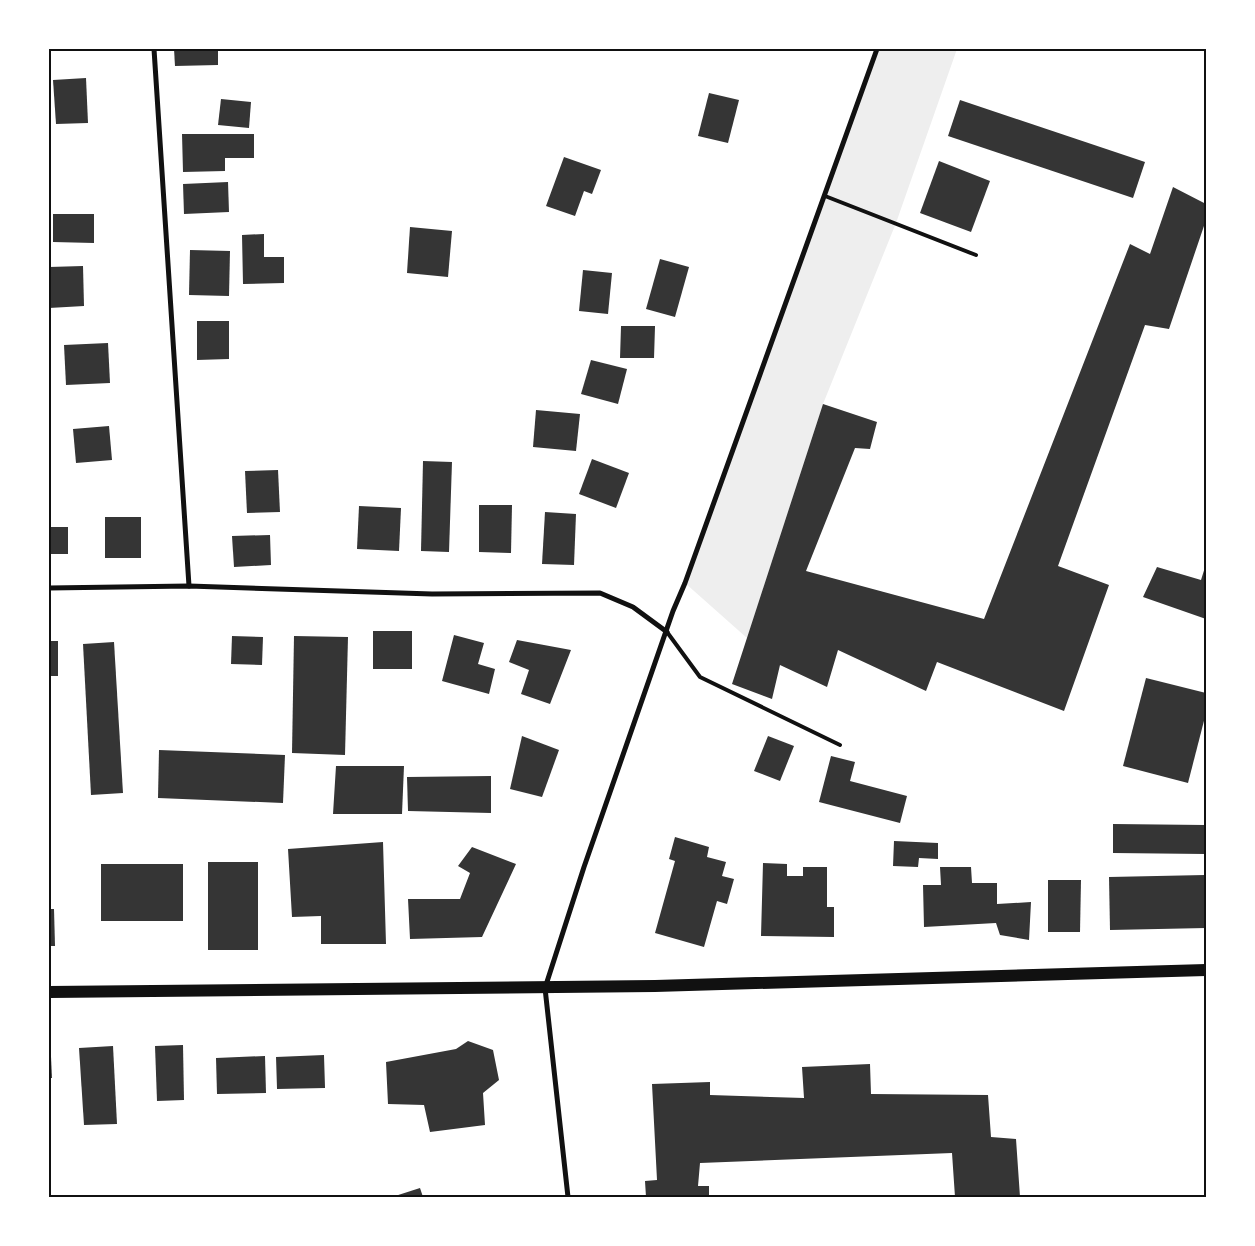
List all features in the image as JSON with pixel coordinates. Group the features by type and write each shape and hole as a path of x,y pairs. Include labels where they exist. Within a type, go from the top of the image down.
{"main road":[{"path":"49,992 545,988 1206,970"}],"street":[{"path":"154,49 189,586"},
{"path":"568,1197 545,988 584,867 667,632 877,49"},
{"path":"49,588 189,586 432,594 600,593 633,607 667,632"}],"lane":[{"path":"825,196 976,255"},
{"path":"667,632 700,677 840,745"}],"shaded area":[{"path":"877,49 957,49 896,223 823,404 747,638 685,583"}],"building":[{"path":"174,49 218,49 218,65 175,66"},
{"path":"86,78 88,123 56,124 53,80"},
{"path":"709,93 739,100 728,143 698,136"},
{"path":"221,99 251,102 249,128 218,125"},
{"path":"960,100 1145,162 1133,198 948,136"},
{"path":"182,134 254,134 254,158 225,158 225,171 183,172"},
{"path":"564,157 601,170 592,194 584,191 575,216 546,206"},
{"path":"939,161 990,181 971,232 920,213"},
{"path":"228,182 229,212 184,214 183,184"},
{"path":"1173,187 1206,204 1206,220 1169,329 1145,325 1058,566 1109,585 1064,711 937,662 926,691 838,650 827,687 780,665 772,699 732,684 823,404 877,422 870,449 855,448 806,571 984,619 1130,244 1150,254"},
{"path":"53,214 94,214 94,243 53,242"},
{"path":"410,227 452,231 448,277 407,273"},
{"path":"264,234 264,257 284,257 284,283 243,284 242,235"},
{"path":"190,250 230,251 229,296 189,295"},
{"path":"660,259 689,267 675,317 646,309"},
{"path":"83,266 84,306 49,308 49,267"},
{"path":"583,270 612,273 608,314 579,311"},
{"path":"197,321 229,321 229,359 197,360"},
{"path":"621,326 655,326 654,358 620,358"},
{"path":"108,343 110,383 66,385 64,345"},
{"path":"591,360 627,369 618,404 581,394"},
{"path":"536,410 580,414 576,451 533,447"},
{"path":"109,426 112,460 76,463 73,429"},
{"path":"592,459 629,473 616,508 579,494"},
{"path":"423,461 452,462 449,552 421,551"},
{"path":"278,470 280,512 247,513 245,471"},
{"path":"479,505 512,505 511,553 479,552"},
{"path":"359,506 401,508 399,551 357,549"},
{"path":"545,512 576,514 574,565 542,564"},
{"path":"105,517 141,517 141,558 105,558"},
{"path":"49,527 68,527 68,554 49,554"},
{"path":"270,535 271,565 234,567 232,536"},
{"path":"1206,564 1206,619 1143,597 1157,567 1201,580"},
{"path":"373,631 412,631 412,669 373,669"},
{"path":"454,635 484,643 478,664 495,669 489,694 442,681"},
{"path":"232,636 263,637 262,665 231,664"},
{"path":"294,636 348,637 345,755 292,753"},
{"path":"517,640 571,650 550,704 521,694 529,670 509,662"},
{"path":"49,641 58,641 58,676 49,676"},
{"path":"114,642 123,793 91,795 83,644"},
{"path":"1146,678 1206,693 1206,713 1188,783 1123,766"},
{"path":"522,736 559,750 542,797 510,789"},
{"path":"768,736 794,746 780,781 754,771"},
{"path":"159,750 285,755 283,803 158,798"},
{"path":"831,756 855,762 850,781 907,796 900,823 819,802"},
{"path":"336,766 404,766 402,814 333,814"},
{"path":"491,776 491,813 408,811 407,777"},
{"path":"1113,824 1205,825 1205,854 1113,853"},
{"path":"675,837 709,847 707,857 726,862 722,876 734,879 727,904 717,901 704,947 655,933 675,861 669,859"},
{"path":"894,841 938,843 938,859 919,858 918,867 893,866"},
{"path":"383,842 386,944 321,944 321,916 292,917 288,849"},
{"path":"472,847 516,864 482,937 410,939 408,899 460,899 470,873 458,866"},
{"path":"208,862 258,862 258,950 208,950"},
{"path":"763,863 787,864 787,876 803,876 803,867 827,867 827,907 834,907 834,937 761,936"},
{"path":"101,864 183,864 183,921 101,921"},
{"path":"940,867 971,867 972,883 997,883 997,904 1031,902 1029,940 1000,935 996,923 924,927 923,885 941,885"},
{"path":"1205,875 1206,928 1110,930 1109,877"},
{"path":"1048,880 1081,880 1080,932 1048,932"},
{"path":"49,909 54,909 55,946 49,946"},
{"path":"50,1036 52,1078 49,1078"},
{"path":"468,1041 493,1050 499,1080 483,1093 485,1125 430,1132 424,1105 388,1104 386,1062 456,1049"},
{"path":"183,1045 184,1100 157,1101 155,1046"},
{"path":"113,1046 117,1124 84,1125 79,1048"},
{"path":"324,1055 325,1088 277,1089 276,1057"},
{"path":"265,1056 266,1093 217,1094 216,1058"},
{"path":"870,1064 871,1094 988,1095 991,1137 1016,1139 1020,1197 955,1197 952,1153 700,1163 698,1186 709,1186 709,1197 646,1197 645,1181 657,1180 652,1084 710,1082 710,1095 804,1098 802,1067"},
{"path":"420,1188 423,1197 392,1197"}]}
